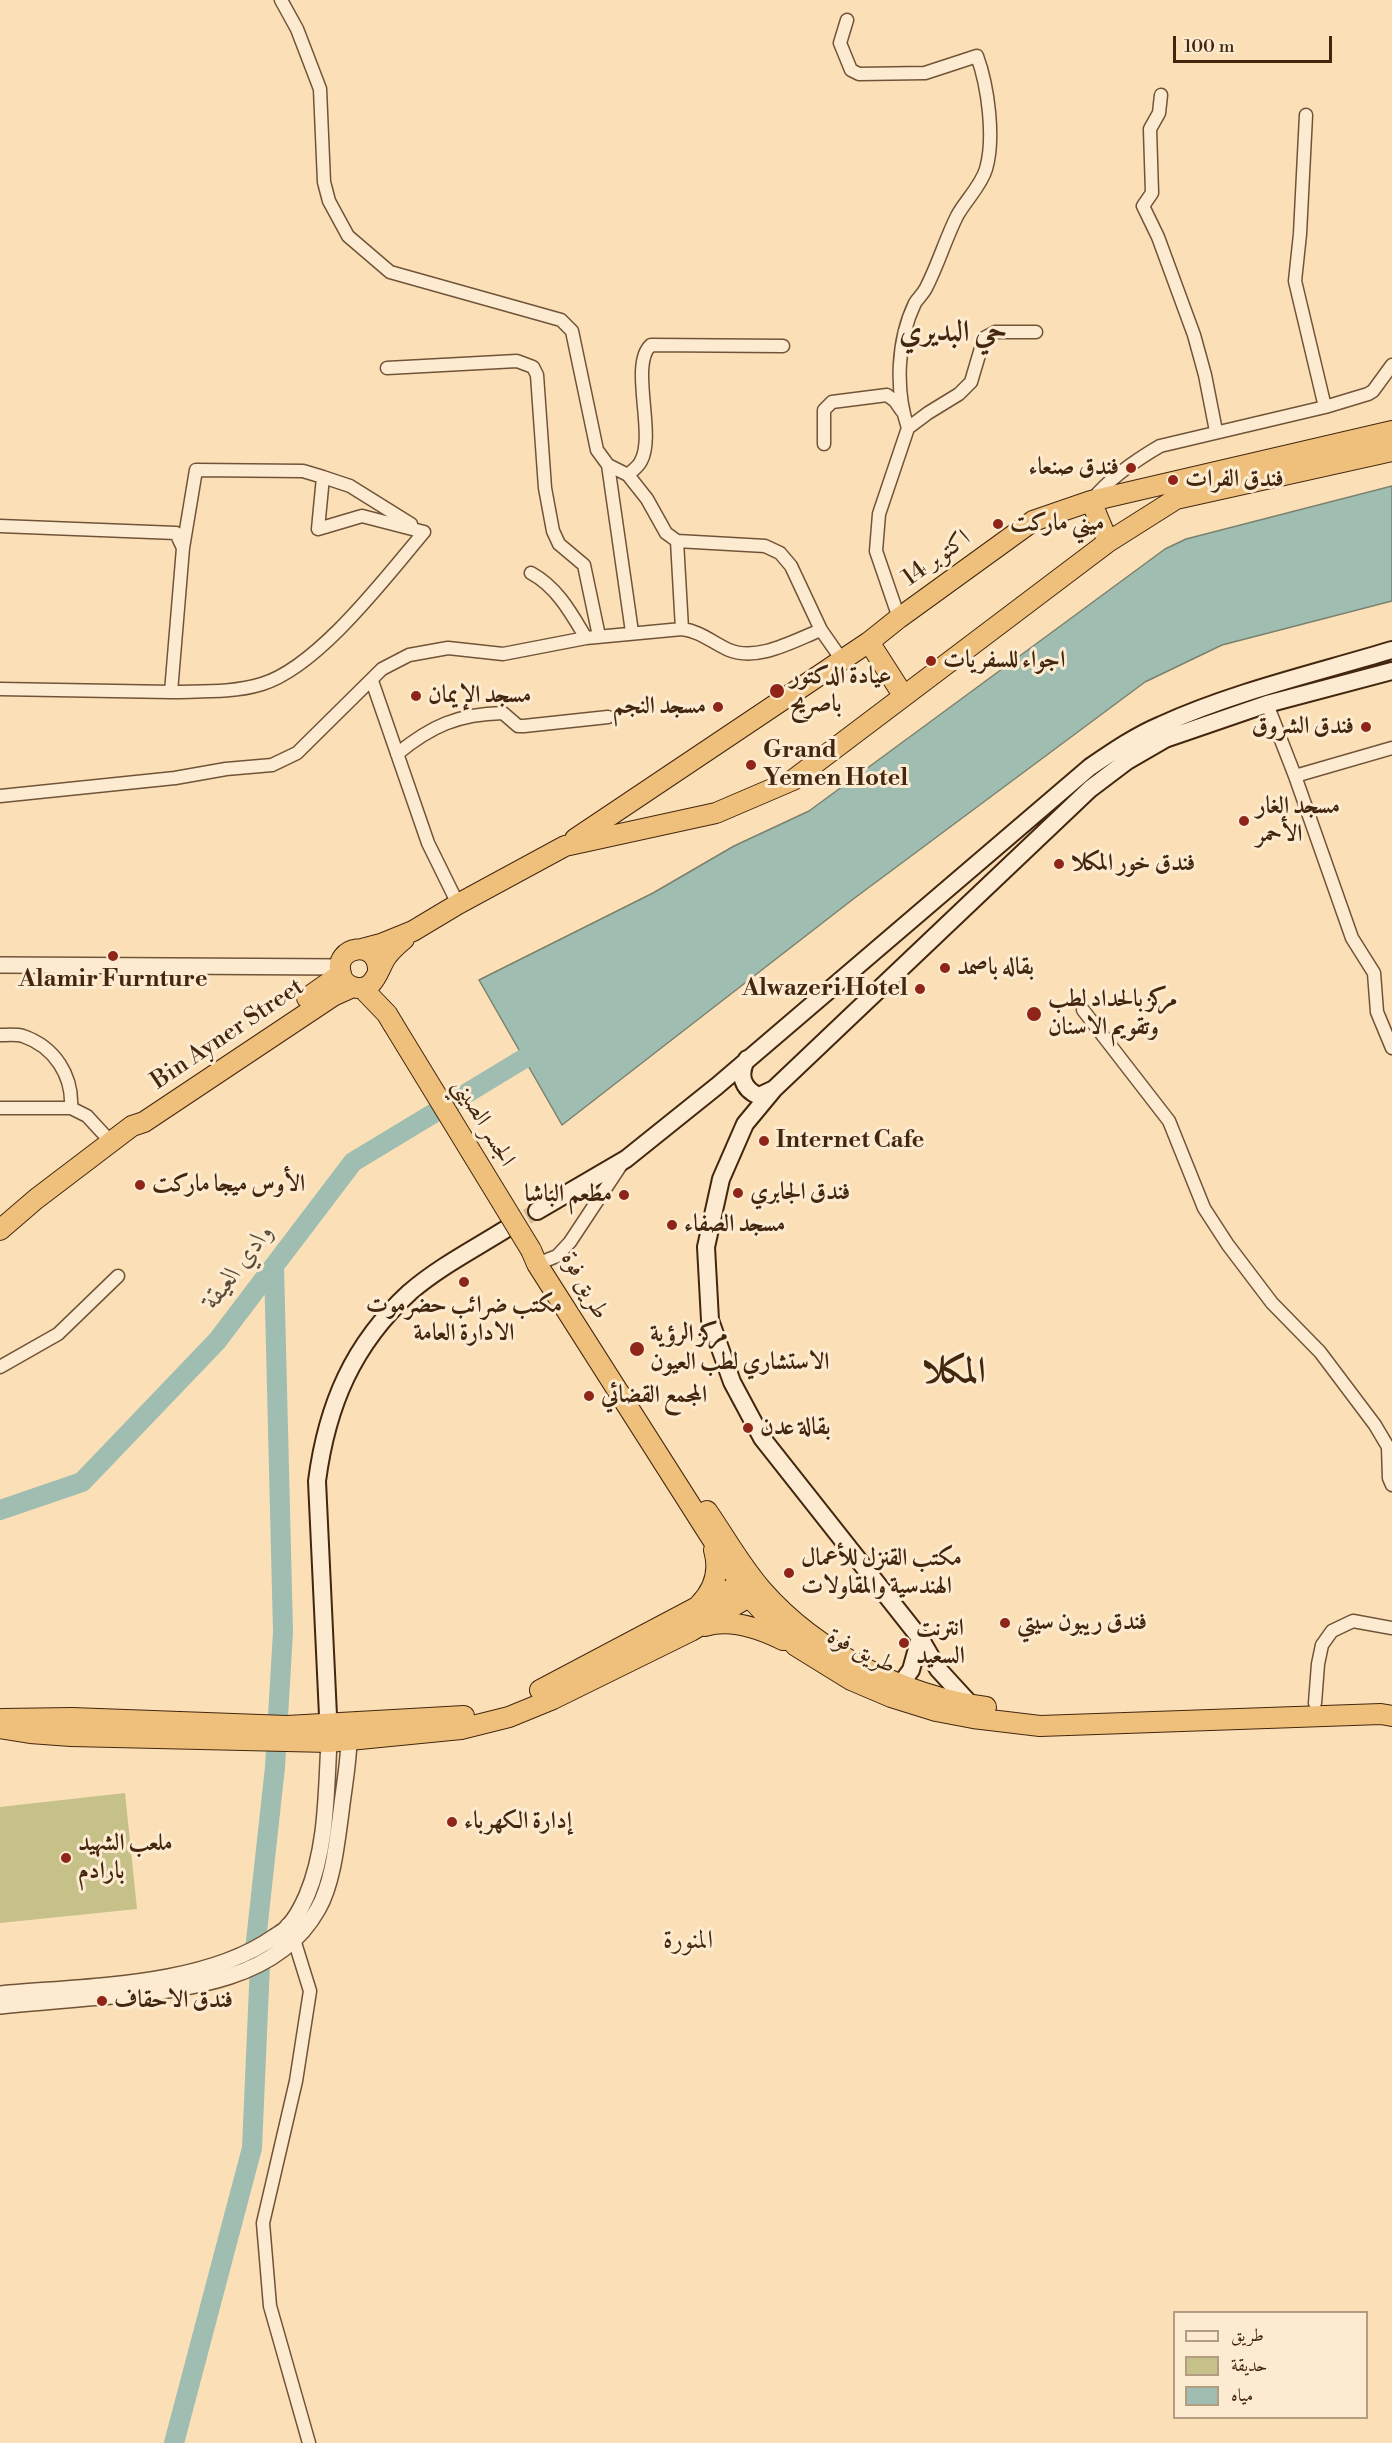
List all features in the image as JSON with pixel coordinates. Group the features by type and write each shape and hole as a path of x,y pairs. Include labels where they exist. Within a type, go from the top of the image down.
{"highway":[{"name":"14 اكتوبر","path":"565,846 869,642 1033,521 1091,501 1392,431"},
{"path":"413,931 358,978 344,956 355,949 381,944 413,931 565,846 716,813 793,780 1108,542 1176,499 1392,451"},
{"path":"1091,501 1108,542"},
{"path":"869,642 903,695"},
{"name":"الجسر الصيني","path":"362,949 373,955 379,966 358,978 390,1019 537,1259"},
{"name":"Bin Ayner Street","path":"0,1230 36,1199 132,1126 138,1115 358,978"},
{"name":"طريق فوة","path":"537,1259 711,1541 751,1587 796,1646 851,1680 971,1705 1038,1714 1315,1703 1392,1705"},
{"name":"طريق فوة","path":"537,1259 751,1587 833,1652 896,1690 936,1711 973,1719 1040,1726 1294,1715 1370,1713 1392,1716"},
{"path":"691,1621 716,1578 717,1563 711,1541"},
{"path":"0,1719 72,1718 264,1732 329,1733 461,1716 511,1703 691,1621 751,1587"},
{"path":"691,1621 741,1624 764,1630 796,1646"},
{"path":"0,1728 71,1736 264,1732"}],"main road":[{"path":"537,1211 626,1159 717,1086 1089,767 1160,725 1203,708 1392,650"},
{"path":"971,1705 938,1669 920,1638 762,1438 732,1382 710,1320 706,1247 721,1179 745,1124 774,1089 1090,789 1127,761 1165,739 1215,720 1268,704 1392,671"},
{"path":"747,1059 742,1073 746,1088 759,1096 774,1089"},
{"path":"717,1086 732,1085 744,1096 745,1124"},
{"path":"329,1733 317,1481 322,1445 331,1410 345,1376 363,1345 411,1291 506,1229"},
{"path":"896,1690 911,1670 920,1638"}],"street":[{"path":"281,0 297,29 320,89 324,182 329,201 348,236 390,272 561,320 572,331 597,450 608,465 628,475 646,499 666,533 677,541 765,546 780,553 791,566 821,630 842,660"},
{"path":"847,20 840,43 851,70 859,74 925,73 977,56 985,78 990,125 986,170 958,215 926,289 915,303 904,331 900,363 902,411"},
{"path":"1161,95 1159,113 1150,129 1152,193 1143,206 1158,237 1194,336 1205,375 1216,431"},
{"path":"1306,115 1300,234 1295,281 1325,407"},
{"path":"899,618 878,556 876,542 879,514 908,428 959,394 971,382 984,338 995,332 1036,332"},
{"path":"628,475 642,461 645,443 642,358 651,345 783,346"},
{"path":"387,368 517,361 533,367 537,375 545,488 553,531 559,544 584,565 592,637"},
{"path":"1091,501 1102,488 1160,446 1325,407 1368,394 1373,391 1392,365"},
{"path":"824,444 824,410 832,402 887,395 902,411 908,428"},
{"path":"608,465 632,632"},
{"path":"171,692 183,549 196,470 303,471 350,486 424,532"},
{"path":"323,477 318,529 362,516 424,532"},
{"path":"0,526 176,533 183,549"},
{"path":"0,690 171,692 239,689 280,677 328,642 424,532"},
{"path":"677,541 682,629"},
{"path":"531,573 542,579 554,591 592,637"},
{"path":"0,796 272,765 297,753 382,669 409,655 448,648 503,654 592,637 682,629 693,631 730,651 742,653 767,650 821,630"},
{"path":"372,681 428,843 458,904"},
{"path":"1268,704 1352,938 1374,973 1377,1012 1392,1048"},
{"path":"397,754 440,724 462,717 503,713 518,726 608,717"},
{"path":"1295,776 1392,748"},
{"path":"0,965 358,978"},
{"path":"1083,1010 1169,1121 1204,1208 1228,1245 1272,1303 1320,1352 1376,1425 1390,1447 1389,1478 1392,1485"},
{"path":"0,1035 21,1035 54,1055 68,1076 72,1092 71,1108"},
{"path":"0,1108 71,1108 87,1116 111,1142"},
{"path":"537,1259 557,1256 570,1242 626,1159"},
{"path":"0,1367 58,1334 118,1276"},
{"path":"1315,1703 1322,1645 1332,1631 1353,1621 1392,1628"},
{"path":"0,2006 167,1978 215,1967 292,1933 319,1909 329,1876 338,1837 349,1732"},
{"path":"309,2443 270,2306 263,2223 296,2081 310,1990 292,1933 317,1863 326,1807 329,1733"},
{"path":"0,1994 70,1994"}],"green space":[{"name":"ملعب الشهيد بارادم","path":"125,1793 137,1909 0,1923 0,1807"}],"water":[{"path":"1392,486 1392,601 1222,645 1145,682 852,900 562,1125 479,980 653,893 734,846 809,811 1165,549 1186,539"}],"waterway":[{"name":"وادي العيقة","path":"0,1510 82,1482 217,1341 353,1162 525,1058"},
{"path":"174,2443 252,2148 260,1964 255,1950 275,1767 283,1632 274,1266"}],"tunnel":[{"path":"506,1229 537,1211"}],"place":[{"name":"فندق صنعاء","path":"1131,468"},
{"name":"فندق الفرات","path":"1173,480"},
{"name":"ميني ماركت","path":"998,524"},
{"name":"اجواء للسفريات","path":"931,661"},
{"name":"عيادة الدكتور باصريح","path":"777,691"},
{"name":"مسجد الإيمان","path":"416,696"},
{"name":"مسجد النجم","path":"718,707"},
{"name":"فندق الشروق","path":"1366,727"},
{"name":"Grand Yemen Hotel","path":"751,765"},
{"name":"مسجد الغار الأحمر","path":"1244,821"},
{"name":"فندق خور المكلا","path":"1059,864"},
{"name":"Alamir Furnture","path":"113,956"},
{"name":"بقاله باصمد","path":"945,968"},
{"name":"Alwazeri Hotel","path":"920,989"},
{"name":"مركز بالحداد لطب وتقويم الاسنان","path":"1034,1014"},
{"name":"Internet Cafe","path":"764,1141"},
{"name":"الأوس ميجا ماركت","path":"140,1185"},
{"name":"فندق الجابري","path":"738,1193"},
{"name":"مطعم الباشا","path":"624,1195"},
{"name":"مسجد الصفاء","path":"672,1225"},
{"name":"مكتب ضرائب حضرموت الادارة العامة","path":"464,1282"},
{"name":"مركز الرؤية الاستشاري لطب العيون","path":"637,1349"},
{"name":"المجمع القضائي","path":"589,1396"},
{"name":"بقالة عدن","path":"748,1428"},
{"name":"مكتب القنزل للأعمال الهندسية والمقاولات","path":"789,1573"},
{"name":"فندق ريبون سيتي","path":"1005,1623"},
{"name":"انترنت السعيد","path":"904,1643"},
{"name":"إدارة الكهرباء","path":"452,1822"},
{"name":"ملعب الشهيد بارادم","path":"66,1858"},
{"name":"فندق الاحقاف","path":"102,2001"}],"district":[{"name":"حي البديري","path":"953,334"},
{"name":"المكلا","path":"954,1373"},
{"name":"المنورة","path":"688,1942"}]}
